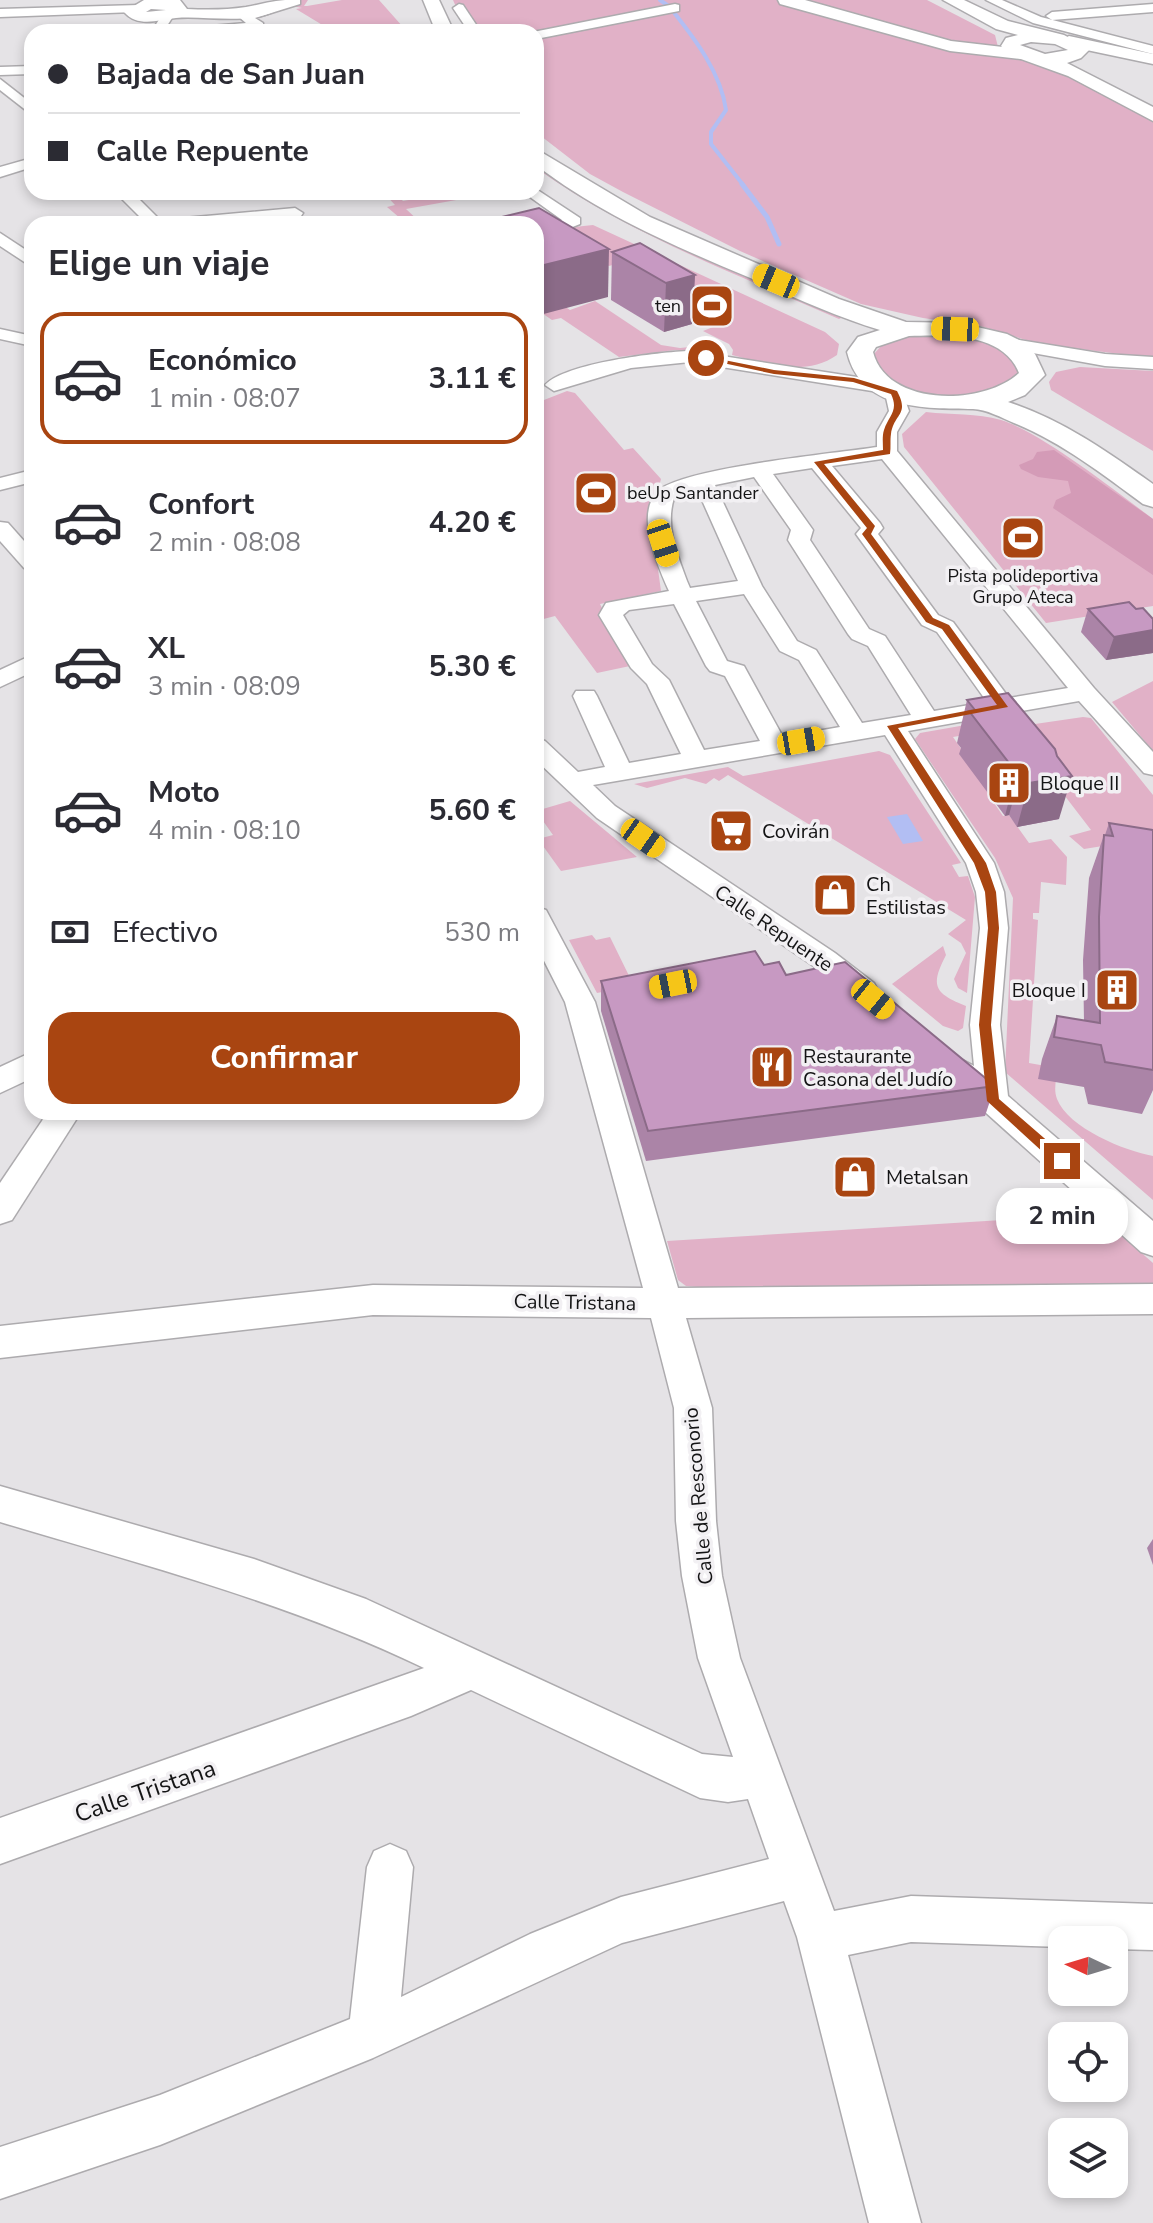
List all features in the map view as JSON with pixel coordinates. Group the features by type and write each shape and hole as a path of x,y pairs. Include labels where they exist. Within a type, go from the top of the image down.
{"main road":[{"path":"164,12 231,10 270,0"},
{"path":"134,10 235,13 268,7 282,0"},
{"path":"412,0 422,24"},
{"path":"431,0 442,24"},
{"path":"786,0 950,46 1107,52 1153,59"},
{"path":"805,0 966,45 1021,50 1074,72 1153,115"},
{"path":"937,0 1002,33 1021,50"},
{"path":"951,0 1002,25 1044,37 1074,50"},
{"path":"1021,50 1044,37"},
{"path":"1074,50 1077,63 1111,74 1153,108"},
{"path":"1111,74 1153,67"},
{"path":"544,160 607,202 680,240 857,315 906,329 964,330 1006,343 1027,358 1028,381 1053,410 1153,472"},
{"path":"544,179 621,226 707,268 838,324 863,351 870,378 890,390 932,402 980,402 999,399 1028,381"},
{"path":"863,351 906,329"},
{"path":"980,402 1021,414 1049,429 1153,498"}],"street":[{"path":"208,24 194,18 245,17 285,8 294,4 294,0"},
{"path":"992,0 1029,17 1153,50"},
{"path":"1081,0 1111,13"},
{"path":"459,8 470,24"},
{"path":"544,33 675,8"},
{"path":"1029,17 1153,8"},
{"path":"0,15 134,10"},
{"path":"245,17 259,24"},
{"path":"0,71 24,70"},
{"path":"0,83 24,104"},
{"path":"0,172 24,164"},
{"path":"131,200 148,216"},
{"path":"543,200 574,221 560,227 544,228"},
{"path":"232,216 290,208 299,216"},
{"path":"0,238 24,236"},
{"path":"0,238 24,256"},
{"path":"0,334 24,339"},
{"path":"1006,343 1105,360 1153,363"},
{"path":"792,373 830,369 863,351"},
{"path":"544,385 636,361 674,357 720,359 759,369 854,380 890,390 899,403 885,439 887,452 1085,693 1153,767"},
{"path":"1028,381 1061,363 1105,360"},
{"path":"893,424 932,402"},
{"path":"775,746 735,671 718,666 680,594 660,534 663,499 670,490 703,481 887,452"},
{"path":"818,462 872,528 867,534 924,613 930,620 945,627 1003,707"},
{"path":"760,471 802,530 799,540 860,634 877,641 927,720"},
{"path":"0,484 24,478"},
{"path":"703,481 729,532 751,586 788,646 808,655 855,732"},
{"path":"0,528 24,554"},
{"path":"696,759 657,680 643,668 611,615 618,605 751,586"},
{"path":"571,781 1085,693"},
{"path":"585,696 620,772"},
{"path":"892,726 980,863 990,892 994,928 985,1025 993,1101"},
{"name":"Calle Repuente","path":"544,754 606,812 811,951 885,1009"},
{"name":"Calle de Resconorio","path":"544,928 595,999 664,1303 693,1408 696,1521 702,1576 719,1658 820,1937 895,2223"},
{"path":"781,963 796,960 811,951"},
{"path":"985,1025 979,1042 965,1052 939,1053 1153,1242"},
{"path":"0,1081 24,1068"},
{"path":"0,1210 60,1120"},
{"name":"Calle Tristana","path":"0,1342 373,1300 664,1303 1153,1299"},
{"path":"0,1504 254,1579 366,1619 700,1776 728,1780 760,1776"},
{"name":"Calle Tristana","path":"0,1841 411,1695 469,1670"},
{"path":"373,2034 390,1867"},
{"path":"0,2173 160,2120 373,2034 547,1951 621,1920 797,1875"},
{"path":"820,1937 911,1919 1153,1927"}],"shaded area":[{"path":"300,0 308,0 304,6 307,6 342,0 379,0 400,24 321,24 296,9 302,8 293,6"},
{"path":"453,0 927,0 995,35 998,47 1014,57 1054,67 1153,121 1153,358 1039,344 980,326 923,318 861,304 740,251 590,174 544,138 544,24 464,24"},
{"path":"544,165 845,316 839,319 722,269 645,233 544,173"},
{"path":"390,200 456,200 406,209 413,216 398,216 387,207 395,205"},
{"path":"593,225 825,332 839,344 837,355 812,366 785,367 732,355 729,344 703,331 718,325 616,264 609,266 554,233 544,230"},
{"path":"544,293 570,310 595,301 661,345 680,348 709,345 720,353 675,350 619,357 561,318 552,320 544,314"},
{"path":"913,334 983,341 1007,355 1019,367 1017,380 979,396 936,396 908,390 886,380 873,355 883,344"},
{"path":"1080,367 1153,371 1153,451 1051,390 1049,382 1056,372"},
{"name":"beUp Santander","path":"567,391 575,393 624,450 633,448 661,479 651,518 661,591 600,604 630,666 597,673 555,616 544,619 544,400"},
{"path":"926,412 983,416 1018,427 1079,464 1153,519 1153,606 1046,623 904,447 902,434"},
{"path":"1054,450 1153,519 1153,575 1053,508 1056,500 1071,493 1068,481 1038,477 1019,465 1033,459 1037,452"},
{"path":"1153,681 1153,751 1112,702"},
{"path":"1017,716 1035,724 1091,718 1153,795 1153,838 1084,849 1069,836 1091,830 1012,727 953,737 964,753 960,755 996,798 992,800 1003,816 1009,815 1029,843 1051,839 1067,857 1066,885 1041,882 1039,913 1033,913 1033,919 1038,920 1029,1063 1057,1068 1057,1099 1063,1110 1085,1128 1113,1143 1153,1156 1153,1200 1005,1072 1013,898 995,858 915,739 920,733"},
{"path":"879,751 890,755 961,863 952,865 959,877 968,876 975,897 967,993 958,988 954,979 966,953 961,943 948,934 966,920 728,775 719,781 714,778 706,784 685,778 647,788 634,784 728,767 743,776"},
{"path":"570,801 637,857 561,871 544,847 544,837 553,835 544,822 544,809"},
{"path":"592,935 596,940 610,937 634,986 597,993 569,940"},
{"path":"943,946 946,955 938,974 938,987 947,997 966,1006 963,1028 958,1031 943,1026 892,984"},
{"path":"1097,1214 1153,1263 1153,1289 686,1286 678,1280 667,1241"}],"water":[{"path":"907,814 923,841 903,844 887,817"}],"building":[{"path":"539,208 609,249 544,265 544,216 506,216"},
{"path":"640,243 695,275 666,283 612,252"},
{"path":"1129,602 1136,609 1143,608 1153,619 1153,630 1114,637 1088,609"},
{"path":"1008,693 1055,749 1072,776 1029,783 1021,772 1016,772 969,711 975,710 967,700"},
{"name":"Bloque I","path":"1109,823 1153,830 1153,1070 1105,1062 1101,1045 1054,1037 1057,1016 1100,1023 1099,917 1104,835 1113,836"},
{"name":"Restaurante Casona del Judío","path":"755,951 764,965 779,962 786,975 845,962 995,1086 648,1131 601,981"}],"waterway":[{"path":"660,0 670,7"},
{"path":"672,10 698,45 719,83 726,110 711,132 711,144 744,186"},
{"path":"742,184 767,217 779,244"}],"place":[{"name":"ten","path":"712,306"},
{"name":"beUp Santander","path":"596,493"},
{"name":"Pista polideportiva Grupo Ateca","path":"1023,538"},
{"name":"Bloque II","path":"1009,783"},
{"name":"Covirán","path":"731,831"},
{"name":"Ch Estilistas","path":"835,895"},
{"name":"Bloque I","path":"1117,990"},
{"name":"Restaurante Casona del Judío","path":"772,1067"},
{"name":"Metalsan","path":"855,1177"}],"route":[{"path":"706,358 774,372 854,380 894,392 899,403 899,411 885,439 887,452 818,462 872,528 867,534 924,613 930,620 945,627 1003,707 892,726 980,863 990,892 994,928 985,1025 993,1101 1062,1161"}]}
